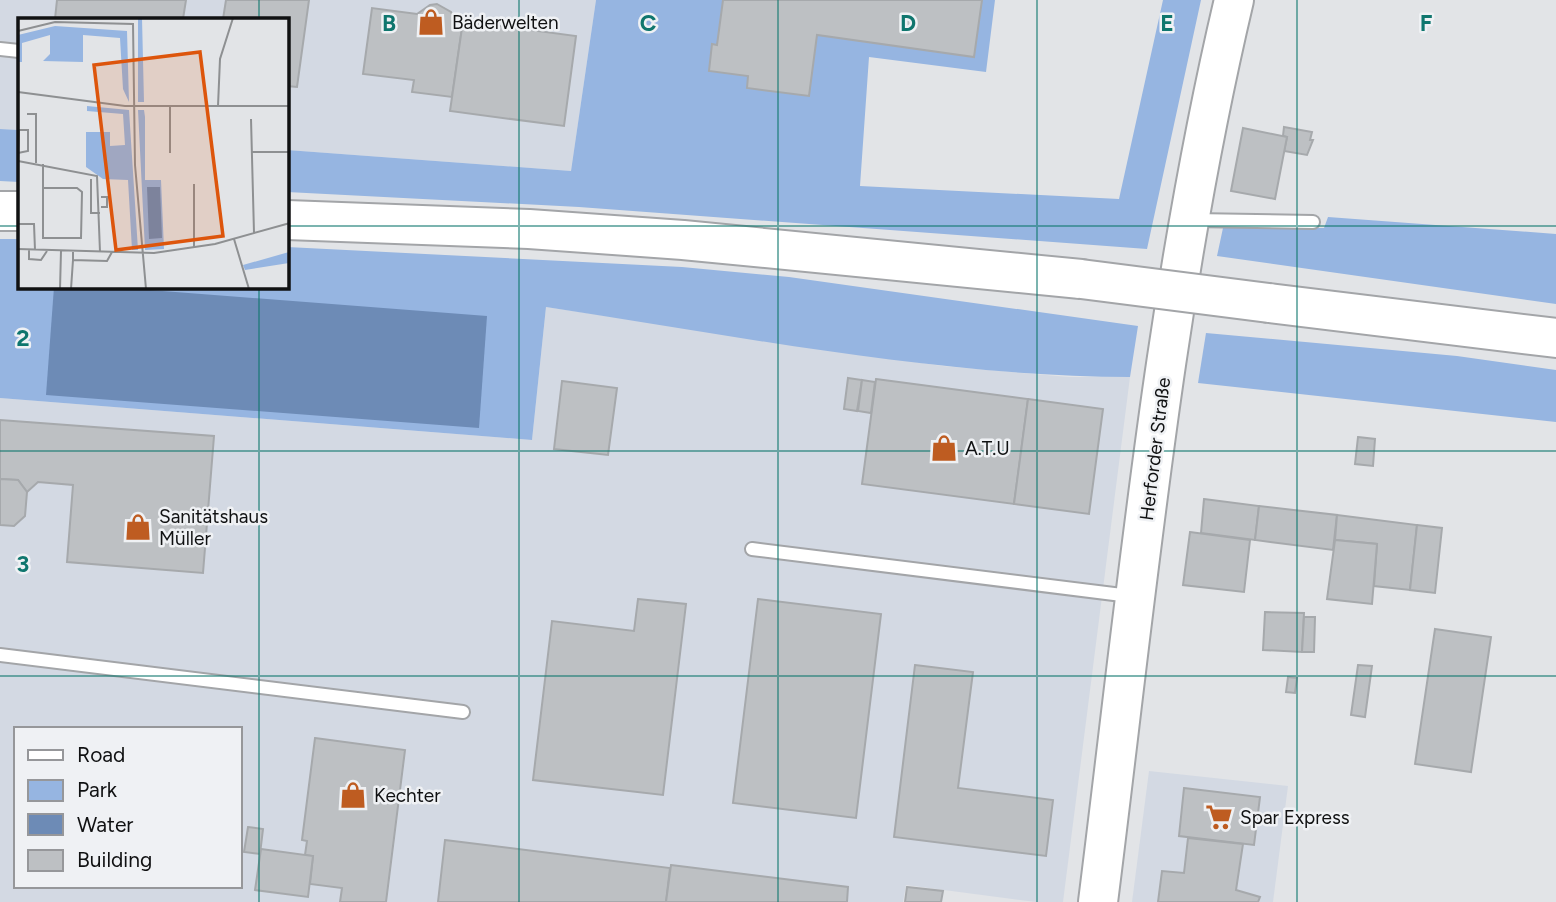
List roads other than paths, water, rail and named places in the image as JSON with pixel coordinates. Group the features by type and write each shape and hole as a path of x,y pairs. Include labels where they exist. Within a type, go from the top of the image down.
{"main road":[{"name":"Herforder Straße","path":"1098,902 1172,324 1189,220 1234,0"},
{"path":"0,211 18,211"},
{"path":"289,220 529,229 683,240 1080,279 1556,338"}],"lane":[{"path":"0,48 18,51"},
{"path":"1189,220 1313,222"},
{"path":"752,550 1137,597"},
{"path":"0,655 463,712"}],"water":[{"path":"54,289 137,289 487,316 479,428 46,395"}],"place":[{"name":"Bäderwelten","path":"431,22"},
{"name":"A.T.U","path":"944,448"},
{"name":"Sanitätshaus Müller","path":"138,527"},
{"name":"Kechter","path":"353,795"},
{"name":"Spar Express","path":"1219,817"}]}
